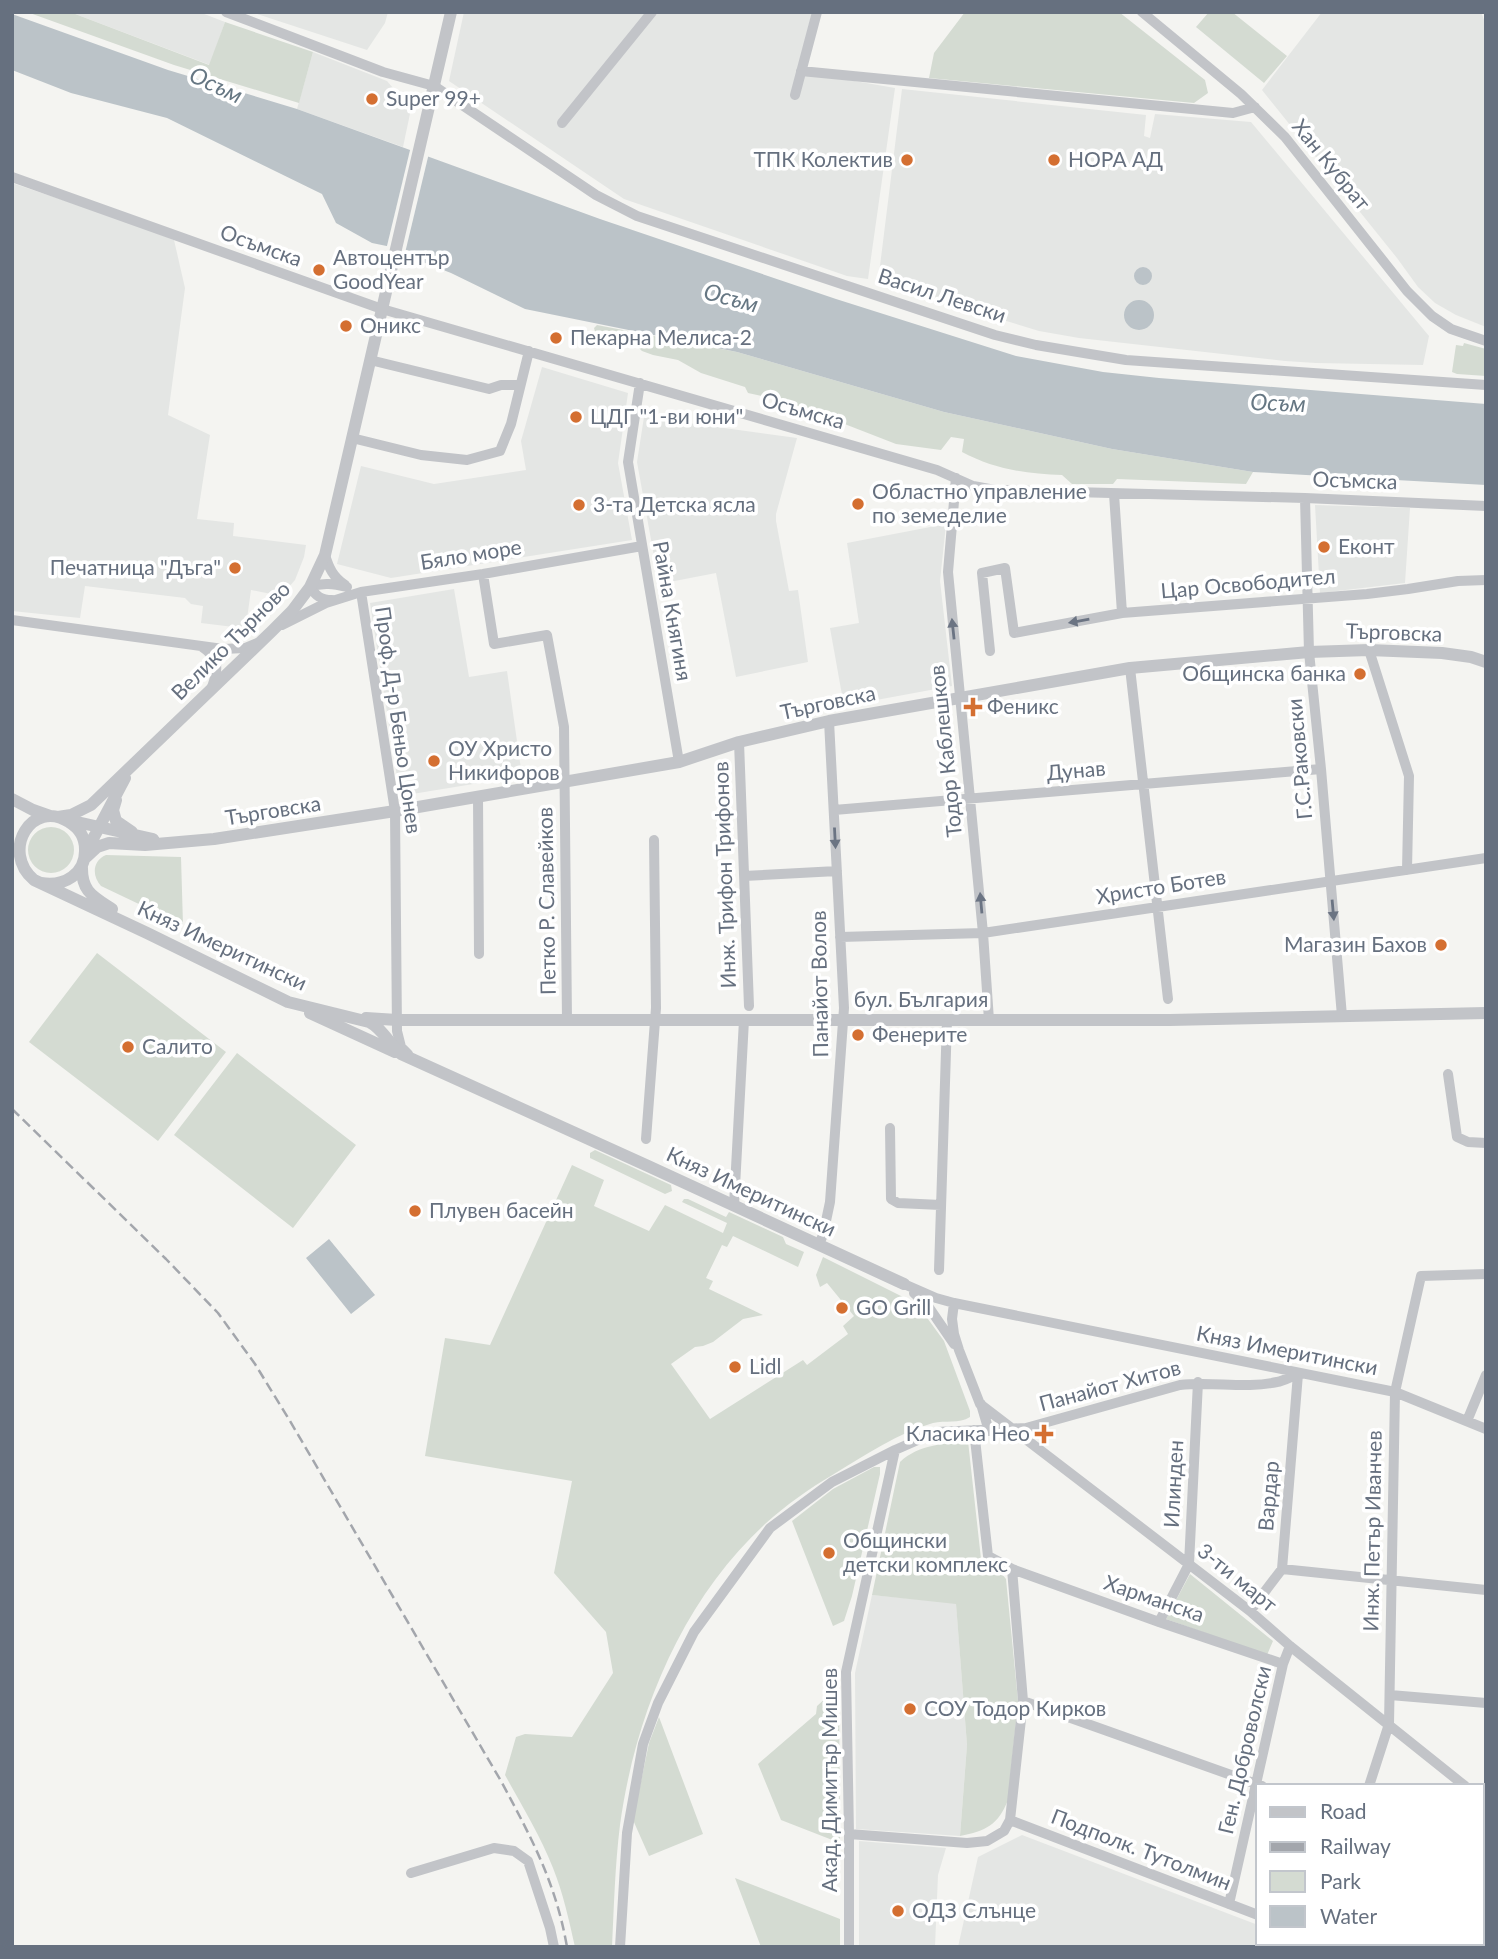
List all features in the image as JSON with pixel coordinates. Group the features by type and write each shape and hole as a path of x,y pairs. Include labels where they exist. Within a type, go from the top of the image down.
{"street":[{"name":"Васил Левски","path":"226,12 383,72 434,86 615,207 995,335 1036,345 1126,360 1486,385"},
{"path":"434,86 451,12"},
{"path":"562,123 652,12"},
{"path":"795,95 817,12"},
{"name":"Хан Кубрат","path":"1142,12 1241,94 1285,137 1407,291 1432,316 1451,329 1486,341"},
{"path":"801,71 1233,113 1255,107"},
{"name":"Велико Търново","path":"37,882 27,875 18,861 18,840 23,830 40,818 72,815 90,806 292,611 310,587 326,555 434,86"},
{"name":"Осъмска","path":"12,177 382,309 937,470 974,486 995,490 1305,498 1486,506"},
{"path":"352,438 421,455 467,460 500,451 511,424 529,351"},
{"path":"370,360 489,388 520,385"},
{"name":"Райна Княгиня","path":"640,383 628,462 678,762"},
{"name":"Тодор Каблешков","path":"956,478 948,572 984,933 989,1020"},
{"path":"1114,494 1122,613"},
{"name":"Г.С.Раковски","path":"1305,498 1308,652 1342,1016"},
{"name":"Бяло море","path":"310,587 329,583 361,592 642,546"},
{"path":"326,555 330,570 338,581 347,587"},
{"name":"Цар Освободител","path":"990,651 982,573 1005,568 1014,633 1122,613 1367,594 1458,581 1486,580"},
{"name":"Петко Р. Славейков","path":"483,573 494,644 547,635 564,727 567,1020"},
{"path":"310,587 324,600 336,600"},
{"path":"272,631 298,616 361,592"},
{"name":"Проф. Д-р Беньо Цонев","path":"361,592 395,811 398,1040 401,1047 420,1062"},
{"path":"12,620 205,649 246,648 260,642"},
{"path":"205,649 231,664 237,664 235,657 223,649"},
{"path":"205,649 216,661 216,674 211,689"},
{"path":"1368,650 1409,776 1407,870"},
{"name":"Търговска","path":"184,843 395,811 678,762 739,742 829,721 1130,668 1308,652 1368,650 1442,653 1486,662"},
{"path":"1130,668 1168,999"},
{"name":"Панайот Волов","path":"819,1244 830,1202 843,1019 829,721"},
{"name":"Инж. Трифон Трифонов","path":"739,742 749,1006"},
{"path":"37,882 61,884 77,873 131,768"},
{"name":"Дунав","path":"834,810 1321,769"},
{"path":"117,792 113,810 116,821 142,838"},
{"path":"478,797 479,954"},
{"path":"12,799 33,810 58,817 142,838 184,843"},
{"path":"58,817 74,824 85,843 82,877 85,887 147,933"},
{"path":"646,1139 656,1020 654,840"},
{"path":"84,859 97,847 109,843 184,843"},
{"name":"Христо Ботев","path":"840,937 984,933 1486,858"},
{"path":"744,876 837,871"},
{"name":"Княз Имеритински","path":"12,872 147,933 288,1002 369,1022 379,1028 401,1054 936,1298 1395,1392 1486,1429"},
{"path":"288,1002 401,1054"},
{"name":"бул. България","path":"355,1017 397,1020 1170,1020 1486,1013"},
{"path":"734,1205 744,1020"},
{"path":"939,1270 947,1020"},
{"path":"1448,1074 1457,1137 1468,1142 1486,1143"},
{"path":"890,1128 891,1199 898,1203 941,1205"},
{"name":"Инж. Петър Иванчев","path":"1370,1784 1389,1724 1395,1392 1421,1276 1486,1274"},
{"path":"904,1284 928,1306 958,1350"},
{"path":"954,1303 952,1319 958,1350 989,1431"},
{"name":"Панайот Хитов","path":"1014,1430 1180,1385 1198,1382 1243,1385 1279,1382 1298,1374"},
{"name":"Вардар","path":"1282,1569 1298,1374"},
{"path":"1467,1421 1486,1375"},
{"name":"Илинден","path":"1159,1622 1189,1564 1198,1382"},
{"name":"3-ти март","path":"980,1404 1250,1612 1463,1784"},
{"path":"849,1834 967,1843 987,1841 1004,1832 1010,1820 1023,1701 1012,1569 988,1556 974,1430"},
{"path":"620,1947 627,1833 643,1744 659,1703 694,1632 770,1528 831,1482 936,1433 1014,1430"},
{"name":"Акад. Димитър Мишев","path":"849,1947 846,1672 895,1450"},
{"name":"Харманска","path":"1012,1569 1283,1664"},
{"path":"1250,1612 1282,1569 1486,1590"},
{"name":"Ген. Доброволски","path":"1260,1784 1283,1664 1290,1646"},
{"path":"1390,1695 1486,1703"},
{"path":"1023,1701 1257,1784"},
{"name":"Ген. Доброволски","path":"1230,1904 1256,1801"},
{"name":"Подполк. Тутолмин","path":"1010,1820 1256,1914"},
{"path":"411,1873 494,1848 514,1851 528,1861 554,1947"}],"shaded area":[{"path":"70,12 199,12 225,22 210,65"},
{"path":"251,12 388,12 385,23 367,50"},
{"path":"464,12 812,12 797,71 895,88 868,279 847,276 624,199 449,81"},
{"path":"1322,12 1481,12 1486,25 1486,327 1435,303 1418,287 1262,90"},
{"path":"313,52 387,81 411,109 403,147 297,109"},
{"path":"902,89 1146,115 1144,136 1150,138 1155,114 1251,122 1429,336 1423,365 1285,361 1079,338 1039,331 878,282"},
{"path":"12,183 174,240 185,288 168,415 210,435 197,519 234,523 233,536 306,545 295,580 281,596 251,590 246,626 242,628 201,623 203,606 191,604 185,598 85,586 80,618 12,611"},
{"path":"542,367 628,393 618,463 632,540 391,578 337,564 361,466 434,484 526,470 521,441"},
{"path":"644,417 797,438 776,521 789,591 798,590 808,662 736,677 716,573 659,584 637,462"},
{"path":"1315,505 1410,508 1405,583 1320,593"},
{"path":"946,524 940,581 952,686 844,706 830,628 859,623 847,543"},
{"path":"454,589 469,677 507,671 522,776 400,796 370,603"},
{"name":"СОУ Тодор Кирков","path":"872,1595 956,1603 967,1745 960,1836 856,1829 855,1673"},
{"path":"1022,1835 1256,1924 1256,1945 1316,1947 958,1947 978,1857"},
{"name":"ОДЗ Слънце","path":"859,1841 946,1848 938,1875 935,1947 859,1947"}],"green space":[{"path":"27,12 70,12 209,65 225,22 313,52 299,103 174,65"},
{"path":"965,12 1119,12 1205,80 1208,93 1194,103 929,78 934,53"},
{"path":"1209,12 1232,12 1287,56 1264,83 1196,27"},
{"path":"597,325 737,352 944,412 1112,449 1253,472 1246,484 1117,479 1113,484 1072,484 1062,475 1010,470 974,458 962,452 964,439 951,437 941,450 896,444 788,402 748,393 745,387 701,373 678,360 642,351 635,344 623,339 596,335 594,328"},
{"path":"1464,343 1486,349 1486,376 1452,372 1456,345 1463,346"},
{"path":"51,827 68,833 74,850 68,867 51,873 34,867 28,850 34,833"},
{"path":"106,855 181,857 183,925 101,886 95,869 98,861"},
{"name":"Салито","path":"97,953 226,1052 158,1141 29,1042"},
{"path":"237,1053 356,1145 293,1228 174,1135"},
{"path":"595,1150 671,1185 672,1191 665,1194 590,1158 590,1153"},
{"path":"572,1165 604,1180 594,1206 649,1231 665,1205 723,1233 727,1223 682,1202 688,1199 726,1217 729,1212 783,1237 786,1244 804,1252 798,1267 733,1236 727,1247 722,1245 706,1278 713,1281 709,1289 763,1315 743,1319 713,1342 695,1347 671,1364 710,1419 803,1360 807,1365 848,1334 843,1326 854,1316 827,1283 820,1287 816,1275 823,1257 917,1304 944,1341 970,1411 970,1417 966,1419 933,1423 894,1439 807,1491 765,1524 709,1588 667,1662 637,1742 620,1825 612,1947 575,1947 553,1868 537,1832 505,1775 516,1737 525,1734 572,1737 613,1673 606,1632 554,1573 572,1481 425,1456 445,1338 490,1345"},
{"path":"968,1441 981,1559 1006,1579 1018,1701 1008,1800 990,1826 960,1836 967,1745 956,1604 872,1595 900,1462 924,1448"},
{"path":"874,1467 880,1467 880,1474 852,1596 844,1621 833,1626 792,1521 833,1489"},
{"path":"1190,1574 1273,1641 1267,1655 1166,1619"},
{"path":"839,1686 840,1843 781,1820 758,1764 816,1714 817,1706"},
{"path":"659,1717 703,1834 649,1856 633,1820 649,1743"},
{"path":"735,1878 840,1919 840,1947 761,1947"}],"water":[{"name":"Осъм","path":"12,14 168,70 297,109 600,219 836,299 1016,356 1103,372 1159,378 1486,404 1486,485 1253,472 1112,449 944,412 737,352 525,309 420,261 411,251 372,243 336,223 322,194 167,118 71,93 12,70"},
{"path":"1139,267 1147,267 1152,276 1150,283 1139,285 1134,280 1134,272"},
{"path":"1139,300 1150,304 1154,315 1150,326 1139,330 1128,326 1124,315 1128,304"},
{"path":"329,1239 375,1295 351,1314 306,1258"}],"pier":[{"path":"411,146 429,153 405,253 386,250"}],"railway":[{"path":"12,1109 218,1313 255,1364 501,1781 549,1881 567,1947"}],"place":[{"name":"Super 99+","path":"372,99"},
{"name":"ТПК Колектив","path":"907,160"},
{"name":"НОРА АД","path":"1054,160"},
{"name":"Автоцентър GoodYear","path":"319,270"},
{"name":"Оникс","path":"346,326"},
{"name":"Пекарна Мелиса-2","path":"556,338"},
{"name":"ЦДГ \"1-ви юни\"","path":"576,417"},
{"name":"Областно управление по земеделие","path":"858,504"},
{"name":"3-та Детска ясла","path":"579,505"},
{"name":"Еконт","path":"1324,547"},
{"name":"Печатница \"Дъга\"","path":"235,568"},
{"name":"Общинска банка","path":"1360,674"},
{"name":"Феникс","path":"973,707"},
{"name":"ОУ Христо Никифоров","path":"434,761"},
{"name":"Магазин Бахов","path":"1441,945"},
{"name":"Фенерите","path":"858,1035"},
{"name":"Салито","path":"128,1047"},
{"name":"Плувен басейн","path":"415,1211"},
{"name":"GO Grill","path":"842,1308"},
{"name":"Lidl","path":"735,1367"},
{"name":"Класика Нео","path":"1044,1434"},
{"name":"Общински детски комплекс","path":"829,1553"},
{"name":"СОУ Тодор Кирков","path":"910,1709"},
{"name":"ОДЗ Слънце","path":"898,1911"}]}
